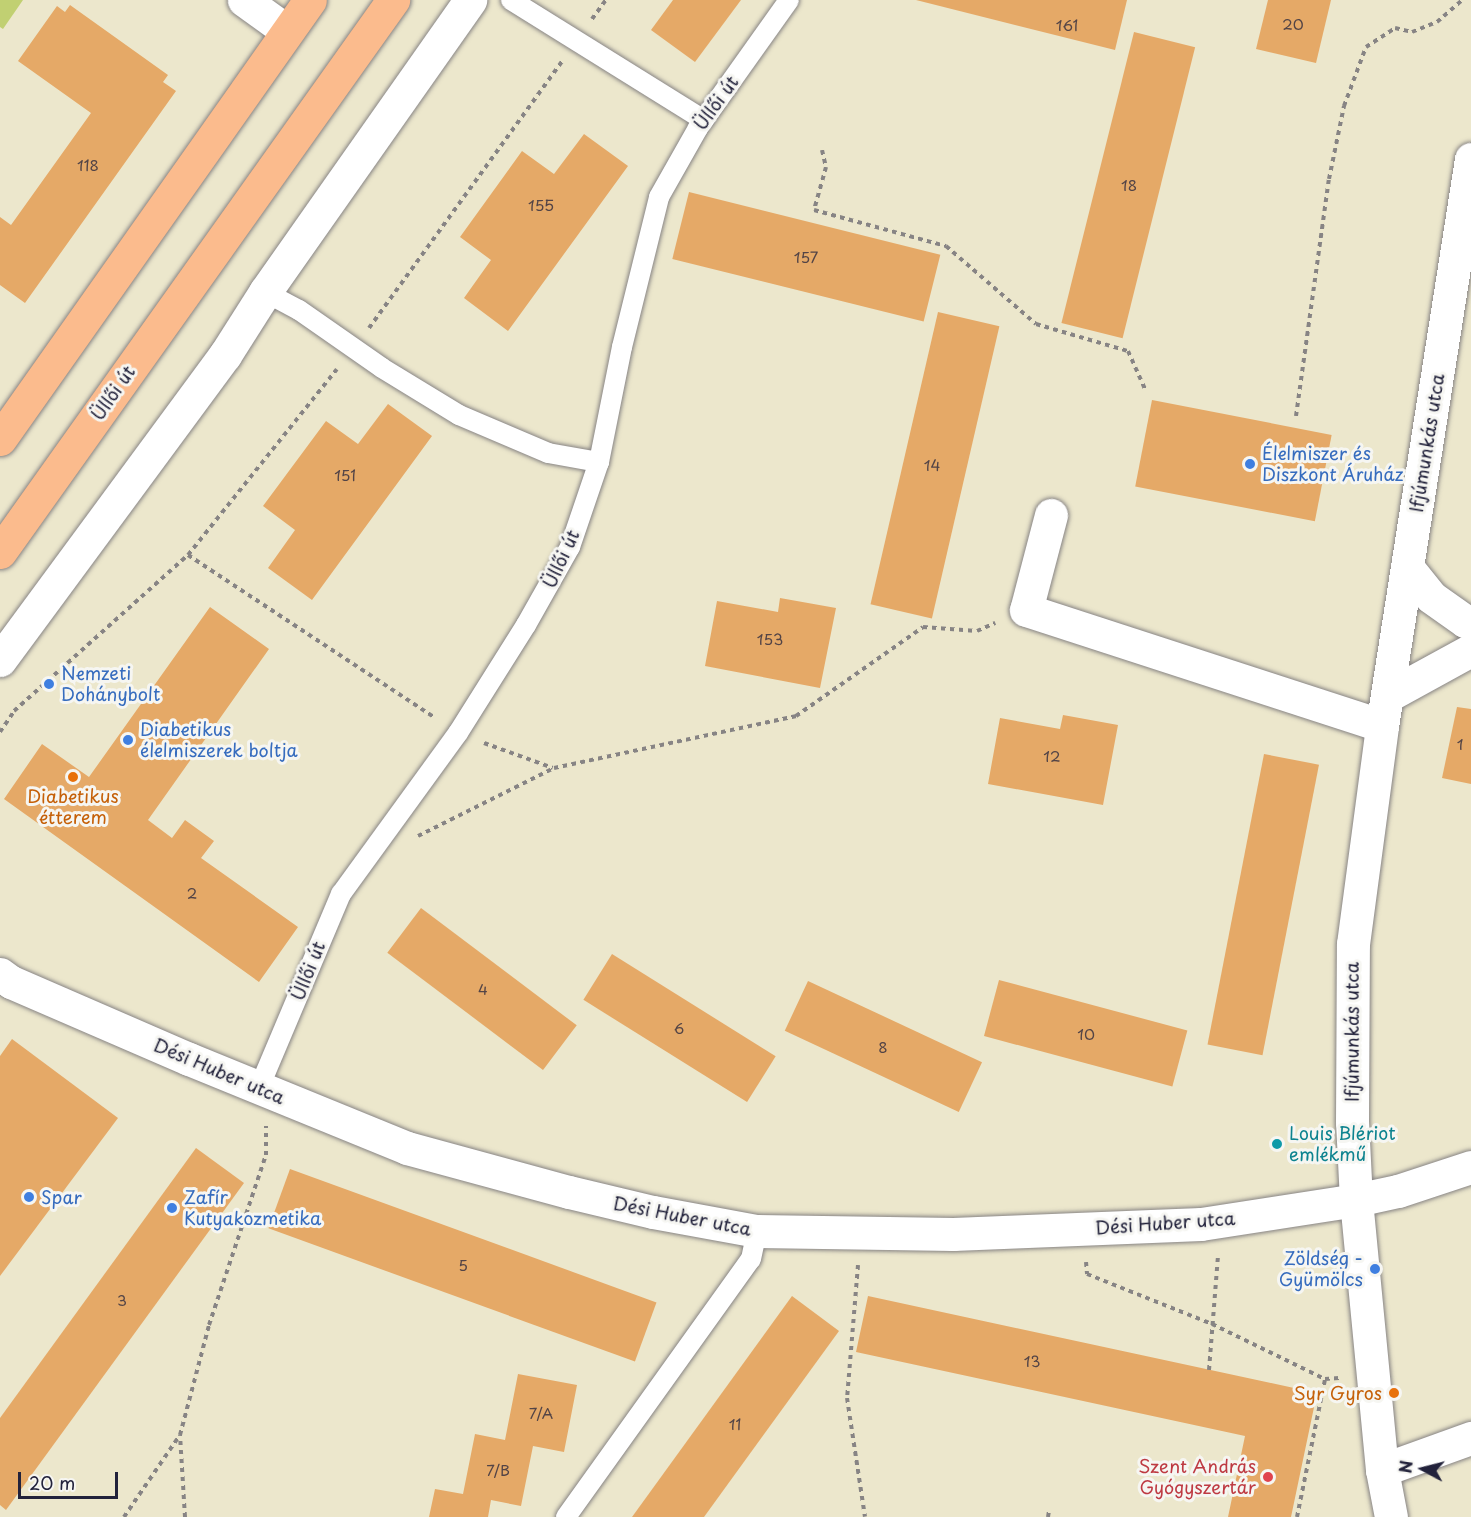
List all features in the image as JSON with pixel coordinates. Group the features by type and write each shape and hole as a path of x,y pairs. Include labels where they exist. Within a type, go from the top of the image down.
{"main road":[{"path":"0,439 310,0"},
{"name":"Üllői út","path":"0,552 393,0"}],"street":[{"path":"244,0 287,31"},
{"path":"0,660 225,355 265,292 470,0"},
{"name":"Ifjúmunkás utca","path":"1391,1517 1382,1470 1356,1200 1352,1122 1353,944 1385,711 1471,159"},
{"path":"1051,514 1026,610 1385,711 1471,650"},
{"path":"1407,567 1431,597 1465,621 1471,622"},
{"name":"Dési Huber utca","path":"4,985 417,1151 652,1212 757,1231 953,1234 1220,1221 1356,1200 1398,1191 1471,1167"},
{"path":"1382,1470 1471,1438"}],"lane":[{"path":"511,0 704,120"},
{"name":"Üllői út","path":"269,1092 341,894 458,733 526,625 570,547 599,462 622,347 659,197 675,165 704,120 789,0"},
{"path":"265,292 299,310 354,349 459,415 548,453 599,462"},
{"path":"566,1517 750,1260 757,1231"}],"path":[{"path":"0,732 14,711 189,555 354,349 606,0"},
{"path":"1296,417 1329,178 1344,106 1366,47 1395,27 1412,32 1437,22 1462,0"},
{"path":"822,150 826,167 814,210 946,246 1036,324 1128,351 1145,389"},
{"path":"189,555 458,733 554,768"},
{"path":"416,837 554,768 796,716 923,627 976,631 1026,610"},
{"path":"185,1517 180,1435 209,1325 266,1155 269,1092"},
{"path":"1209,1370 1220,1221"},
{"path":"1083,1229 1087,1274 1212,1324 1325,1379 1373,1375"},
{"path":"861,1231 847,1398 865,1517"},
{"path":"1297,1517 1325,1379"},
{"path":"124,1517 180,1435"},
{"path":"1048,1517 1049,1511"}],"green space":[{"path":"0,0 23,0 3,29 0,27"}],"building":[{"path":"673,0 741,0 695,62 651,30"},
{"path":"916,0 1127,0 1115,50"},
{"path":"1268,0 1331,0 1316,63 1256,49"},
{"path":"70,5 168,75 163,82 176,91 25,303 0,285 0,217 11,225 91,113 18,61 57,6 65,12"},
{"path":"1134,32 1195,47 1123,338 1061,323"},
{"path":"584,134 628,166 508,331 464,298 491,260 460,237 522,151 554,174"},
{"path":"689,192 940,255 924,322 672,259"},
{"path":"938,312 999,326 932,618 871,604"},
{"path":"1152,400 1332,435 1315,521 1135,486"},
{"path":"388,404 432,436 312,600 268,568 295,530 263,506 326,421 358,444"},
{"path":"780,598 836,608 820,688 705,666 717,601 778,612"},
{"path":"210,607 269,649 148,820 172,838 185,820 214,841 201,858 298,927 259,982 4,799 42,744 89,777"},
{"path":"1457,707 1471,709 1471,784 1442,778"},
{"path":"1063,715 1118,725 1103,805 988,784 1000,718 1060,729"},
{"path":"1264,754 1319,765 1262,1055 1208,1045"},
{"path":"421,908 577,1025 543,1070 387,953"},
{"path":"612,954 776,1056 747,1102 583,1000"},
{"path":"999,980 1187,1030 1172,1086 984,1036"},
{"path":"808,981 982,1062 959,1112 785,1031"},
{"name":"Spar","path":"12,1039 118,1118 0,1276 0,1056"},
{"path":"196,1148 244,1183 6,1510 0,1505 0,1418"},
{"path":"290,1169 656,1302 635,1362 268,1228"},
{"path":"792,1296 839,1331 704,1517 632,1517"},
{"path":"868,1296 1317,1393 1291,1517 1228,1517 1245,1436 856,1352"},
{"path":"518,1374 577,1385 564,1452 533,1446 521,1506 491,1500 488,1517 429,1517 435,1489 463,1494 475,1434 505,1440"}],"place":[{"name":"Élelmiszer és Diszkont Áruház","path":"1250,464"},
{"name":"Nemzeti Dohánybolt","path":"49,684"},
{"name":"Diabetikus élelmiszerek boltja","path":"128,740"},
{"name":"Diabetikus étterem","path":"73,777"},
{"name":"Louis Blériot emlékmű","path":"1277,1144"},
{"name":"Spar","path":"29,1197"},
{"name":"Zafír Kutyakozmetika","path":"172,1208"},
{"name":"Zöldség - Gyümölcs","path":"1375,1269"},
{"name":"Syr Gyros","path":"1394,1393"},
{"name":"Szent András Gyógyszertár","path":"1268,1477"}]}
